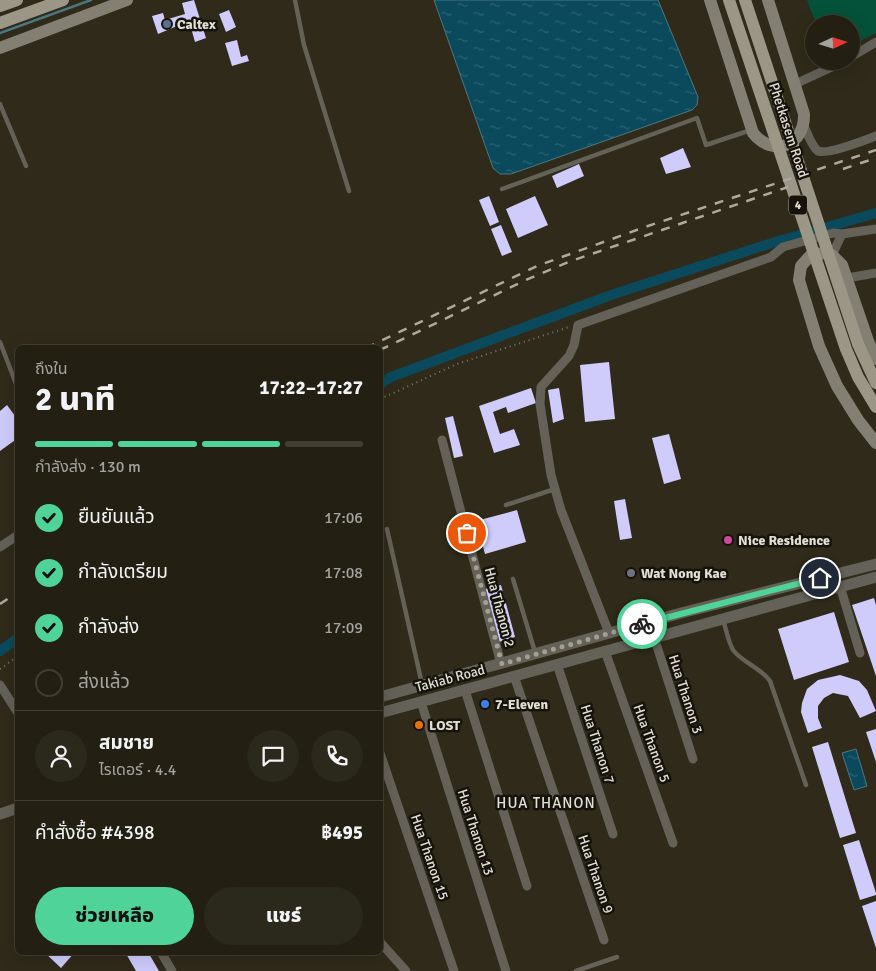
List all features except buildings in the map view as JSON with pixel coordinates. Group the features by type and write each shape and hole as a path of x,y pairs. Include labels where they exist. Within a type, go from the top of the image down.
{"main road":[{"path":"0,6 17,0"},
{"path":"0,23 63,0"},
{"path":"0,48 127,0"},
{"name":"Phetkasem Road","path":"729,0 846,349 858,377 876,407"},
{"name":"Phetkasem Road","path":"746,0 858,344 876,383"},
{"path":"713,5 752,130 759,141 776,147 790,144 796,140 804,126 804,114 768,0"},
{"path":"876,359 842,265 832,255 818,253 805,259 798,273 799,280 819,346 837,386 858,420 876,443"}],"street":[{"path":"860,52 876,42"},
{"path":"795,84 825,70"},
{"path":"804,126 819,151 829,151 876,136"},
{"path":"609,633 555,489 551,475 539,392 545,382 569,356 574,345 578,325 771,257 784,247 833,233 842,234 876,229"},
{"path":"832,255 842,234"},
{"path":"847,278 876,273"},
{"name":"Hua Thanon 2","path":"442,440 502,664"},
{"path":"0,548 15,536"},
{"name":"Takiab Road","path":"383,696 609,633 876,564"},
{"name":"Takiab Road","path":"383,712 876,577"},
{"path":"840,586 860,653"},
{"path":"596,637 603,652"},
{"name":"Hua Thanon 3","path":"654,637 693,759"},
{"name":"Hua Thanon 5","path":"603,652 673,843"},
{"name":"Hua Thanon 7","path":"557,664 613,834"},
{"name":"Hua Thanon 9","path":"514,676 604,940"},
{"path":"0,685 15,708"},
{"path":"465,690 527,886"},
{"name":"Hua Thanon 13","path":"421,702 506,971"},
{"name":"Hua Thanon 15","path":"383,762 454,971"},
{"path":"0,814 15,809"},
{"path":"383,945 406,971"},
{"path":"163,955 172,971"}],"lane":[{"path":"295,0 307,54 349,191"},
{"path":"0,104 26,166"},
{"path":"502,189 697,118 706,146 752,130"},
{"path":"0,342 15,380"},
{"path":"506,505 555,489"},
{"path":"387,529 423,685"},
{"path":"513,579 536,654"},
{"path":"723,618 732,647 745,661 766,675 770,681 806,785"},
{"path":"576,971 617,957"}],"path":[{"path":"383,398 457,364 578,325"},
{"path":"0,669 15,658"}],"green space":[{"path":"807,0 876,0 876,33 860,41 860,15 813,15"}],"water":[{"path":"434,0 658,0 698,97 697,105 692,110 511,174 500,174 493,168"},
{"path":"856,749 867,786 854,790 842,753"}],"waterway":[{"path":"0,33 91,0"},
{"path":"383,382 391,377 614,294 775,242 876,213"},
{"path":"0,651 15,640"}],"railway":[{"path":"372,345 537,266 645,227 876,150"},
{"path":"843,169 876,158"},
{"path":"383,349 526,280 571,261 788,187"},
{"path":"0,604 15,594"}],"way so far":[{"path":"467,533 502,664 642,624"}],"place":[{"name":"Caltex","path":"167,24"},
{"name":"Nice Residence","path":"728,540"},
{"name":"Wat Nong Kae","path":"631,573"},
{"name":"7-Eleven","path":"485,704"},
{"name":"LOST","path":"419,725"}],"district":[{"name":"HUA THANON","path":"546,803"}],"route":[{"path":"642,624 820,578"}]}
